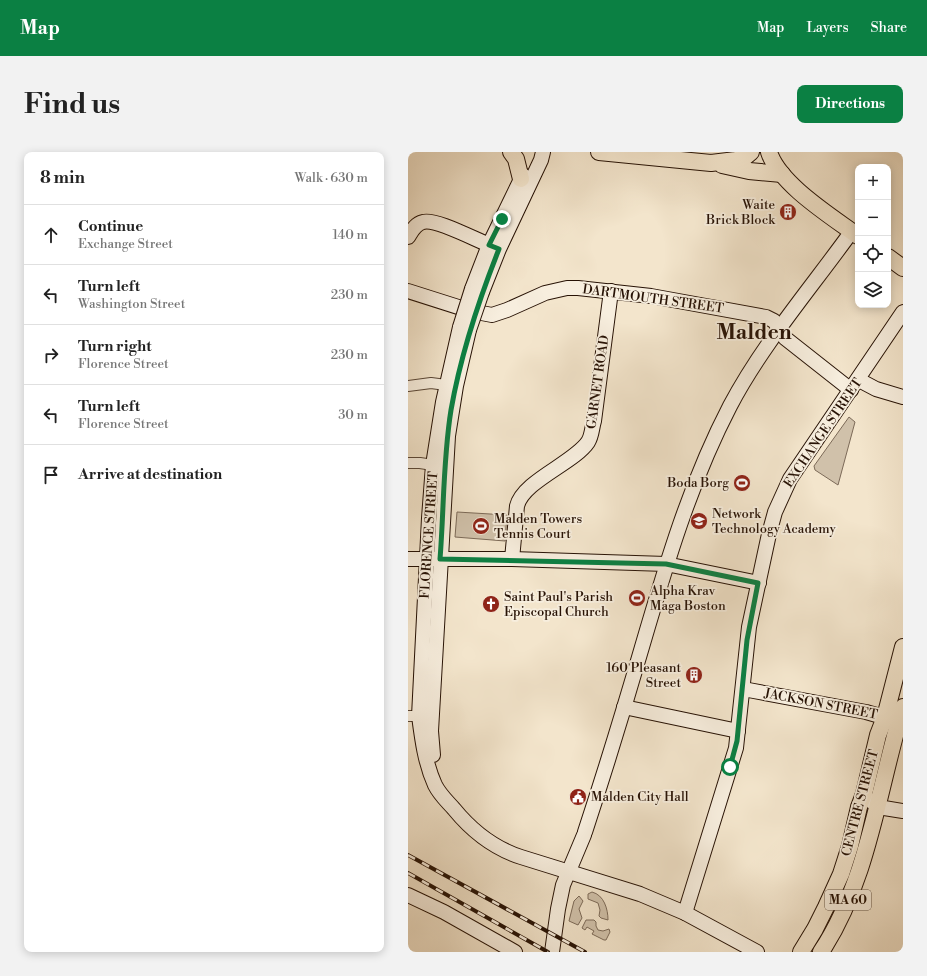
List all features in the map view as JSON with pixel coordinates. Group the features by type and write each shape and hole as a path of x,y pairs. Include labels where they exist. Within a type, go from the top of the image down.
{"main road":[{"path":"511,152 516,159 521,179"},
{"path":"600,152 711,163 749,171 782,174"},
{"path":"711,163 736,160 745,157 751,152"},
{"path":"769,152 774,163 782,174 805,195 855,233"},
{"path":"891,259 903,268"},
{"name":"CENTRE STREET","path":"821,952 841,916 857,879 878,806 895,715 903,647"},
{"name":"CENTRE STREET","path":"801,952 821,918 841,874 850,846 877,741 895,715"}],"street":[{"name":"FLORENCE STREET","path":"536,152 530,159 521,179 477,290 446,384 439,424 439,466 434,559 420,683 414,716 433,778 440,794 472,830 499,848 517,856 633,892 685,913 757,952"},
{"name":"FLORENCE STREET","path":"494,247 541,160 543,152"},
{"path":"408,237 415,227 426,221 446,226 494,247"},
{"path":"552,952 558,909 568,871 584,834 624,707 666,564 687,502 714,437 737,393 779,330 855,233"},
{"name":"DARTMOUTH STREET","path":"408,291 475,312 492,315 508,310 544,293 556,290 578,288 651,296 766,317 774,321 785,338 855,385 876,389 903,397"},
{"name":"GARNET ROAD","path":"512,559 518,502 521,496 578,451 586,444 590,436 611,291"},
{"name":"EXCHANGE STREET","path":"685,913 732,762 738,731 747,640 772,523 786,488 804,458 855,385 903,312"},
{"name":"FLORENCE STREET","path":"439,466 462,356 464,328"},
{"path":"408,386 431,383 446,384"},
{"path":"408,463 439,466"},
{"path":"408,559 512,559 666,564 758,583"},
{"name":"FLORENCE STREET","path":"434,559 435,684 431,731 432,750 438,776 453,808"},
{"path":"420,683 435,684"},
{"name":"JACKSON STREET","path":"742,689 866,712 895,715"},
{"path":"624,707 738,731"},
{"path":"864,794 878,806 903,811"},
{"path":"408,895 444,912 515,952"}],"shaded area":[{"path":"849,417 855,422 838,485 815,470 814,466"},
{"name":"Malden Towers Tennis Court","path":"457,512 507,515 505,541 455,537"},
{"path":"592,892 600,896 602,899 607,911 608,920 599,916 600,910 598,903 588,899 588,894"},
{"path":"579,896 583,901 579,909 582,918 578,925 569,921 574,901"},
{"path":"586,920 594,920 598,930 603,931 609,929 610,932 606,940 592,934 594,931 587,927 585,930 582,928"}],"railway":[{"path":"408,855 585,952"},
{"path":"408,873 548,952"}],"place":[{"name":"Waite Brick Block","path":"788,212"},
{"name":"Boda Borg","path":"742,483"},
{"name":"Network Technology Academy","path":"699,521"},
{"name":"Malden Towers Tennis Court","path":"481,526"},
{"name":"Alpha Krav Maga Boston","path":"637,598"},
{"name":"Saint Paul's Parish Episcopal Church","path":"491,604"},
{"name":"160 Pleasant Street","path":"694,675"},
{"name":"Malden City Hall","path":"578,797"}],"district":[{"name":"Malden","path":"754,333"}],"route":[{"path":"502,219 489,245 499,249 469,330 451,410 445,468 440,559 512,559 666,564 758,583 745,655 737,741 730,767"}]}
